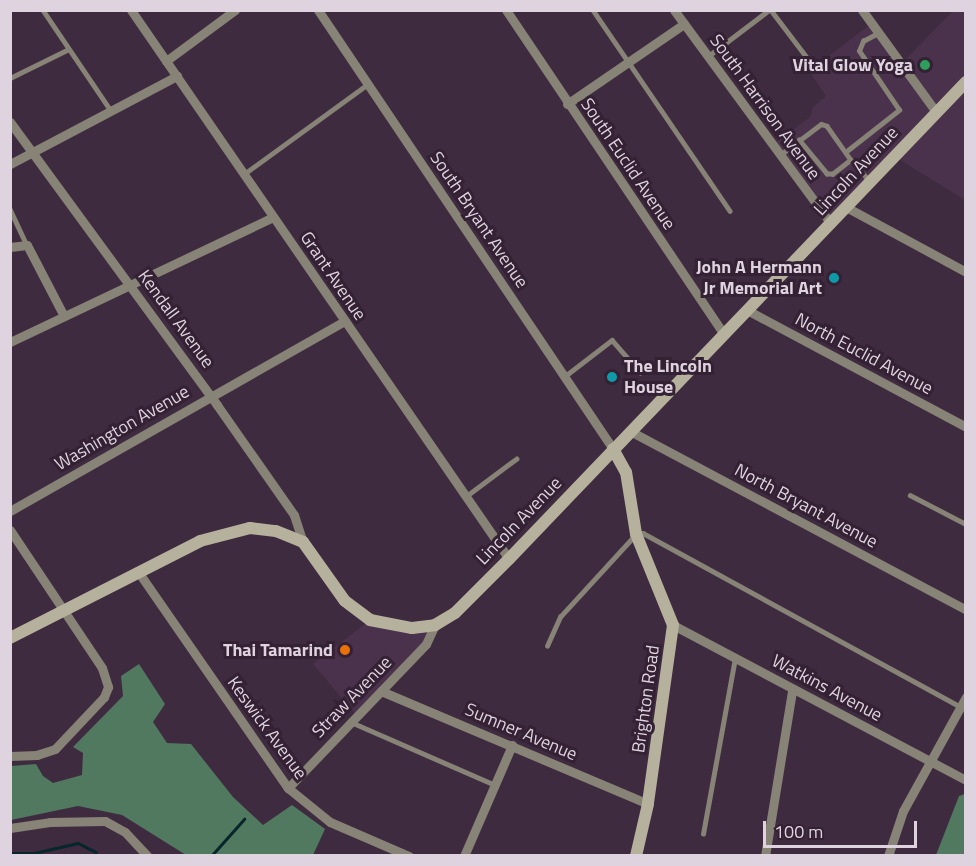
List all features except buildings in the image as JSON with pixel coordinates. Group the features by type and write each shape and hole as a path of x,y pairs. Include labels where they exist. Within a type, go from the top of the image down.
{"street":[{"name":"Grant Avenue","path":"131,10 508,559"},
{"path":"166,61 235,10"},
{"name":"South Bryant Avenue","path":"318,10 614,448"},
{"name":"South Euclid Avenue","path":"506,10 567,104 724,334"},
{"name":"South Harrison Avenue","path":"674,10 831,224"},
{"path":"867,13 878,33 936,112"},
{"path":"567,104 684,24"},
{"path":"10,164 177,76"},
{"name":"Lincoln Avenue","path":"435,625 454,613 508,559 965,84"},
{"name":"Kendall Avenue","path":"10,122 131,284 294,515 303,542"},
{"path":"846,207 966,272"},
{"path":"10,342 273,217"},
{"path":"10,247 27,245 64,316"},
{"name":"North Euclid Avenue","path":"747,310 966,427"},
{"name":"Washington Avenue","path":"10,511 345,321"},
{"name":"North Bryant Avenue","path":"630,431 966,610"},
{"name":"Brighton Road","path":"614,448 626,472 636,534 673,625 648,804 636,855"},
{"path":"10,638 200,541 234,529 276,531 303,542 345,601 364,616 389,627 435,625"},
{"path":"10,530 102,668 108,687 104,697 55,749 37,755 10,756"},
{"name":"Keswick Avenue","path":"139,573 288,788 330,822 409,855"},
{"name":"Straw Avenue","path":"288,788 426,644 435,625"},
{"name":"Watkins Avenue","path":"673,625 736,656 792,691 966,780"},
{"name":"Sumner Avenue","path":"381,691 648,804"},
{"path":"765,855 792,691"},
{"path":"888,855 903,811 928,760 966,698"},
{"path":"464,855 512,746"},
{"path":"10,828 50,822 105,822 125,831 147,855"}],"lane":[{"path":"43,10 67,50 111,111"},
{"path":"593,10 730,211"},
{"path":"707,57 770,10 812,64"},
{"path":"848,150 899,110 859,51 863,41 878,33"},
{"path":"10,78 67,50"},
{"path":"244,174 368,84"},
{"path":"780,155 821,124 827,126 848,150 851,160 870,182"},
{"path":"800,140 827,174 833,174 851,160"},
{"path":"10,209 27,245"},
{"path":"565,376 612,340 640,372"},
{"path":"465,496 516,459"},
{"path":"910,495 966,524"},
{"path":"547,646 560,617 636,534 651,536 961,707"},
{"path":"703,834 736,656"},
{"path":"351,722 495,785"}],"shaded area":[{"path":"953,11 965,11 965,200 894,156 831,224 772,145 810,117 813,107 826,96 809,71 871,24 901,64"},
{"path":"370,620 435,625 426,644 357,716 313,664"}],"green space":[{"path":"139,664 165,704 153,722 167,743 191,744 233,797 263,825 292,805 325,829 313,855 186,855 122,815 78,806 11,820 11,766 36,764 43,776 53,783 82,775 83,753 73,747 123,696 121,676"},
{"path":"965,794 965,855 936,855 959,796"}],"waterway":[{"path":"211,856 244,819"},
{"path":"10,853 34,853 78,843 96,852"}],"place":[{"name":"Vital Glow Yoga","path":"925,65"},
{"name":"John A Hermann Jr Memorial Art","path":"834,278"},
{"name":"The Lincoln House","path":"612,377"},
{"name":"Thai Tamarind","path":"345,650"}]}
